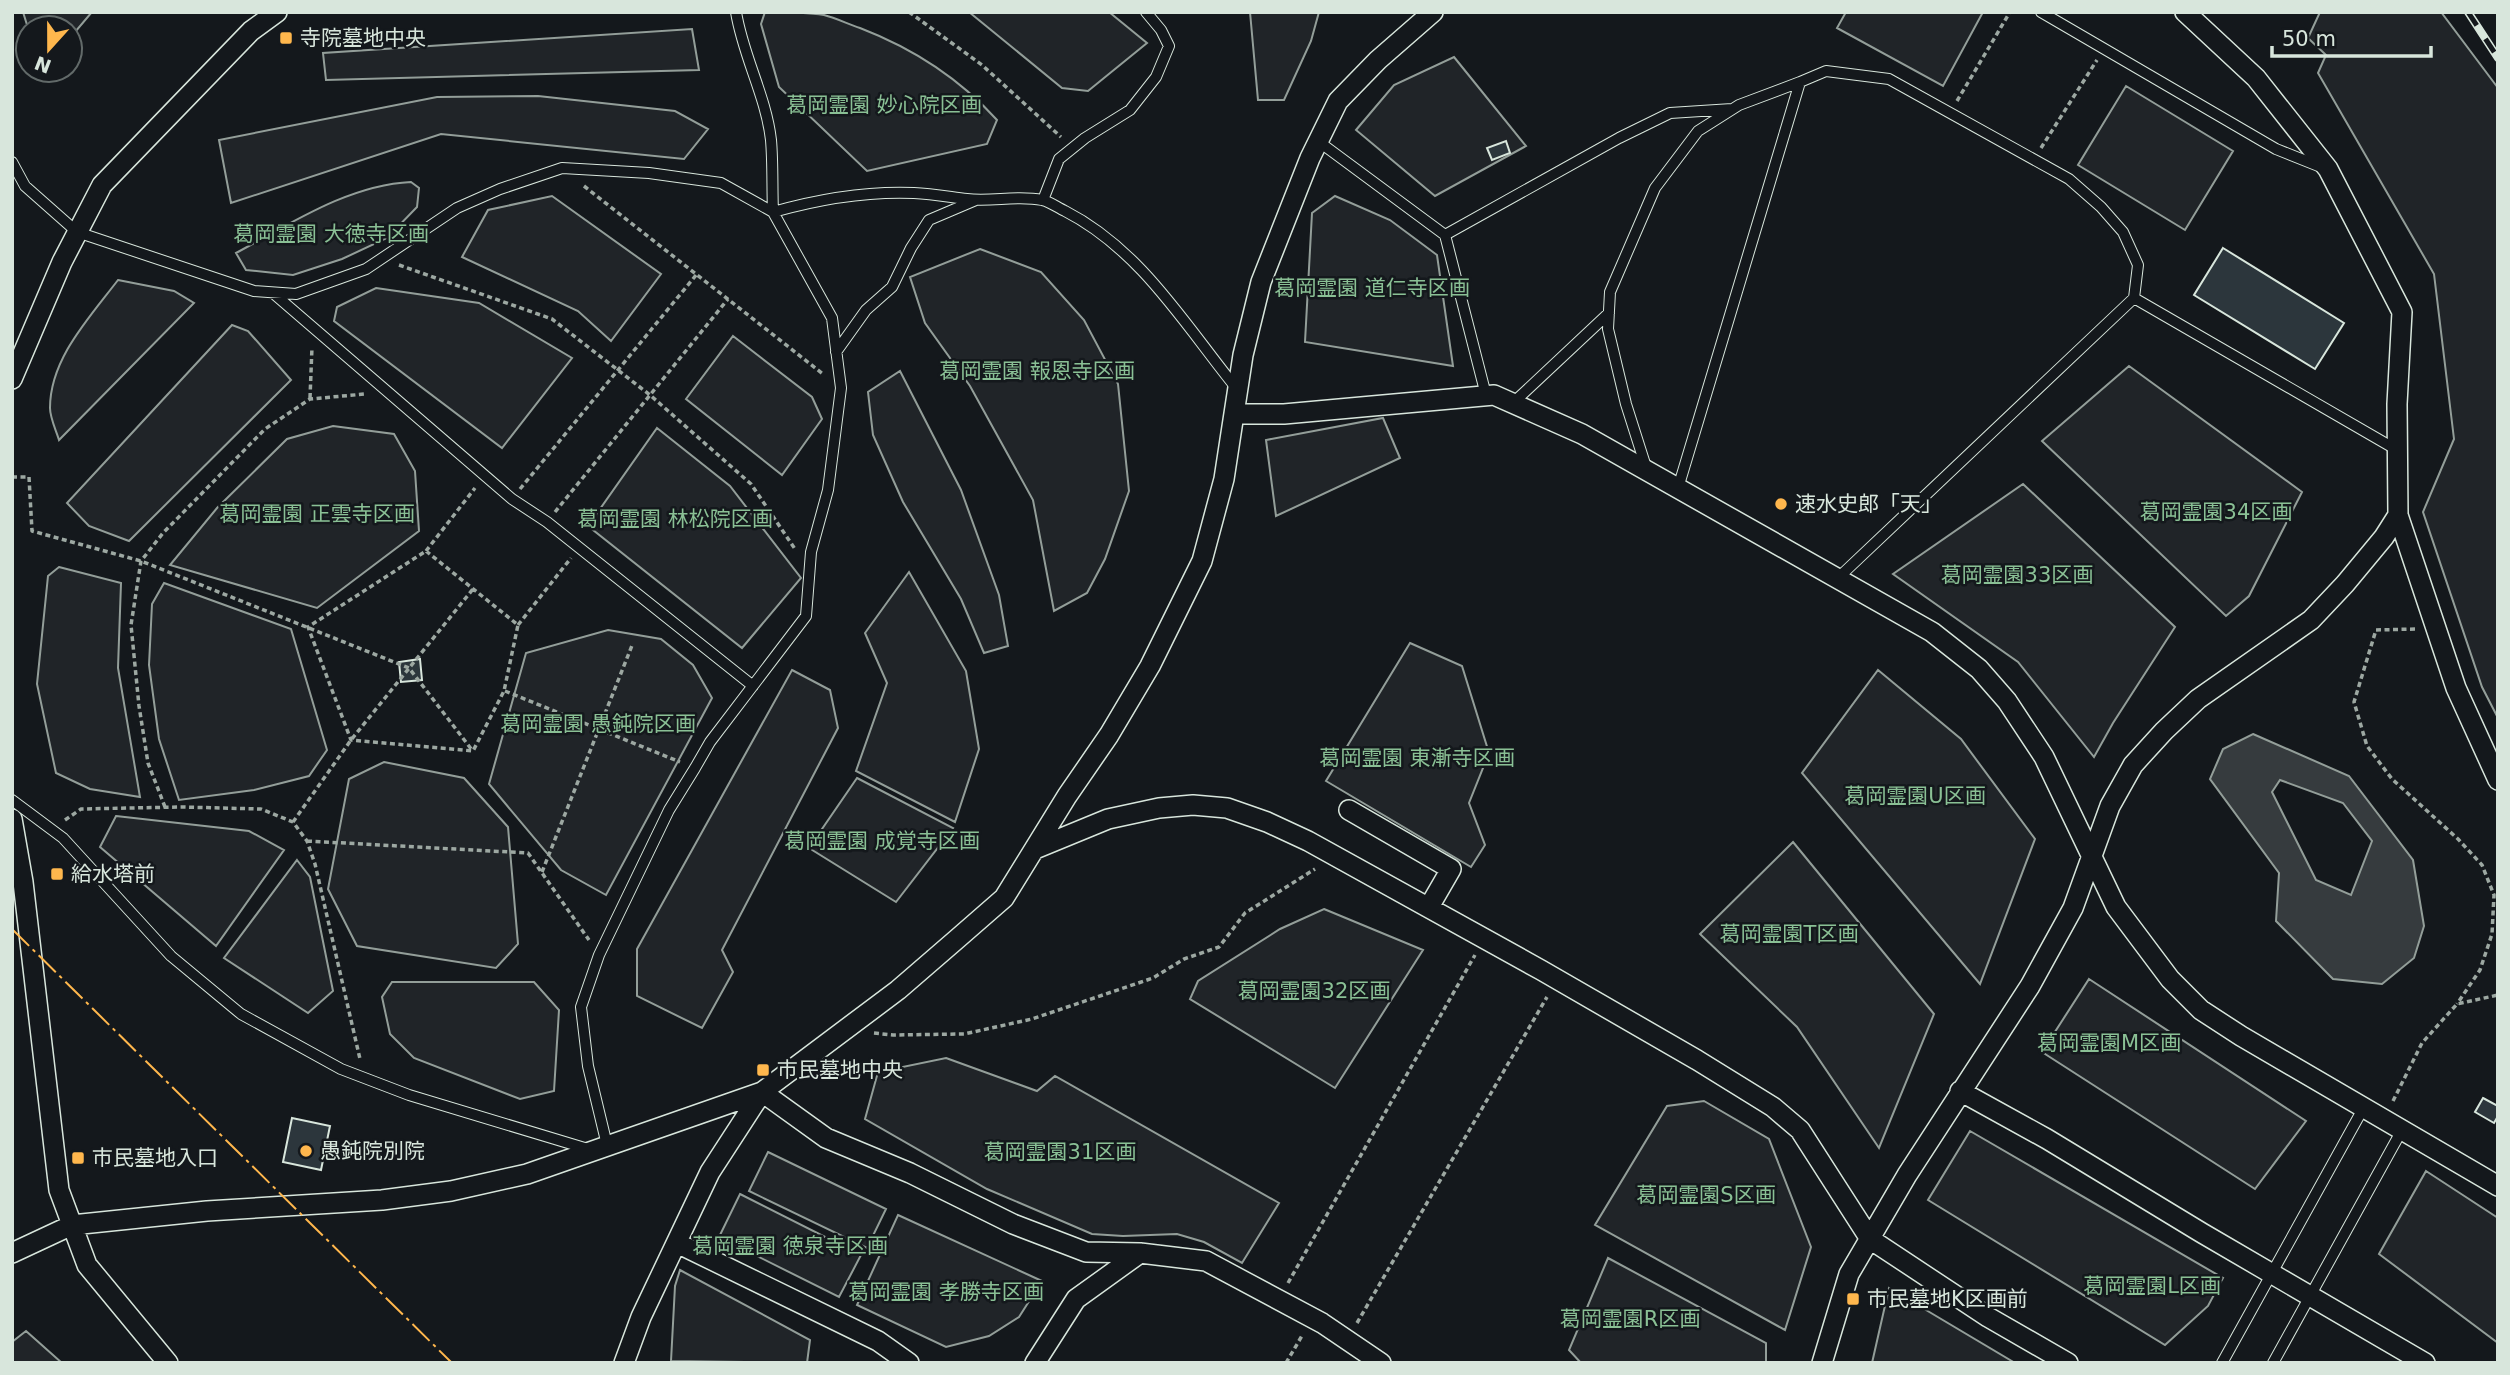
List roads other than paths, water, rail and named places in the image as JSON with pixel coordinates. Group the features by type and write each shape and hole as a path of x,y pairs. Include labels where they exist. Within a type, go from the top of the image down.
{"street":[{"path":"12,379 15,367 77,232 102,185 241,40 277,12"},
{"path":"12,1253 72,1225 207,1211 382,1200 451,1191 527,1174 762,1091 898,990 1004,898 1067,796 1110,735 1150,666 1202,561 1224,478 1243,355 1261,282 1318,141 1338,101 1378,60 1433,12"},
{"path":"2185,12 2256,78 2328,169 2402,312 2398,514 2456,688 2498,780"},
{"path":"1234,414 1296,413 1494,395 1582,433 1932,632 1979,669 2007,701 2044,757 2116,906 2169,979 2201,1010 2498,1186"},
{"path":"1822,1363 1849,1274 1959,1091 2031,986 2073,908 2110,806 2133,765 2198,699 2311,620 2346,584 2384,537 2398,514"},
{"path":"1035,849 1108,819 1159,808 1193,805 1227,808 1267,822 1429,907 1697,1060 1773,1107 1800,1130 1870,1239 1988,1317 2068,1363"},
{"path":"1349,810 1451,869 1429,907"},
{"path":"12,819 41,1027 59,1190 87,1265 168,1363"},
{"path":"625,1363 641,1317 710,1172 762,1091"},
{"path":"762,1091 826,1138 910,1173 1013,1224 1086,1252 1140,1253 1206,1261 1314,1319 1381,1363"},
{"path":"1959,1091 2047,1139 2425,1363"},
{"path":"677,1243 878,1341 909,1363"},
{"path":"1031,1362 1076,1299 1140,1253"}],"lane":[{"path":"12,800 63,838 171,956 241,1014 341,1069 409,1095 599,1148 581,1007 599,955 669,810 710,742 806,615 811,552 828,490 841,388 832,318 773,212 771,139 740,38 736,12"},
{"path":"1043,200 1059,159 1130,110 1156,77 1169,46 1161,30 1146,12"},
{"path":"2041,12 2276,149 2328,169"},
{"path":"1647,471 1626,404 1608,329 1610,292 1655,188 1698,131 1734,108 1826,71 1889,79 2034,159 2069,179 2101,207 2123,232 2138,265 2134,298 1838,578"},
{"path":"1678,488 1800,82"},
{"path":"1445,235 1619,138 1670,113 1734,108"},
{"path":"1318,141 1445,235 1486,396"},
{"path":"12,162 25,186 77,232 254,291 296,294 366,269 457,208 500,189 562,168 649,173 721,183 773,212 812,201 851,195 914,193 977,200 1043,200 1100,231 1134,262 1168,297 1237,390"},
{"path":"836,352 866,310 892,287 911,248 929,220 977,200"},
{"path":"273,292 512,499 547,522 753,686"},
{"path":"2134,298 2398,450"},
{"path":"1513,403 1609,313"},
{"path":"2222,1363 2364,1107"},
{"path":"2273,1363 2402,1130"}],"railway":[{"path":"2468,12 2498,58"}],"place":[{"name":"寺院墓地中央","path":"286,38"},
{"name":"速水史郎「天」","path":"1781,504"},
{"name":"給水塔前","path":"57,874"},
{"name":"市民墓地中央","path":"763,1070"},
{"name":"愚鈍院別院","path":"306,1151"},
{"name":"市民墓地入口","path":"78,1158"},
{"name":"市民墓地K区画前","path":"1853,1299"}],"park label":[{"name":"葛岡霊園 妙心院区画","path":"884,105"},
{"name":"葛岡霊園 大徳寺区画","path":"331,234"},
{"name":"葛岡霊園 道仁寺区画","path":"1372,288"},
{"name":"葛岡霊園 報恩寺区画","path":"1037,371"},
{"name":"葛岡霊園34区画","path":"2216,512"},
{"name":"葛岡霊園 正雲寺区画","path":"317,514"},
{"name":"葛岡霊園 林松院区画","path":"675,519"},
{"name":"葛岡霊園33区画","path":"2017,575"},
{"name":"葛岡霊園 愚鈍院区画","path":"598,724"},
{"name":"葛岡霊園 東漸寺区画","path":"1417,758"},
{"name":"葛岡霊園U区画","path":"1915,796"},
{"name":"葛岡霊園 成覚寺区画","path":"882,841"},
{"name":"葛岡霊園T区画","path":"1789,934"},
{"name":"葛岡霊園32区画","path":"1314,991"},
{"name":"葛岡霊園M区画","path":"2109,1043"},
{"name":"葛岡霊園31区画","path":"1060,1152"},
{"name":"葛岡霊園S区画","path":"1706,1195"},
{"name":"葛岡霊園 徳泉寺区画","path":"790,1246"},
{"name":"葛岡霊園L区画","path":"2152,1286"},
{"name":"葛岡霊園 孝勝寺区画","path":"946,1292"},
{"name":"葛岡霊園R区画","path":"1630,1319"}]}
